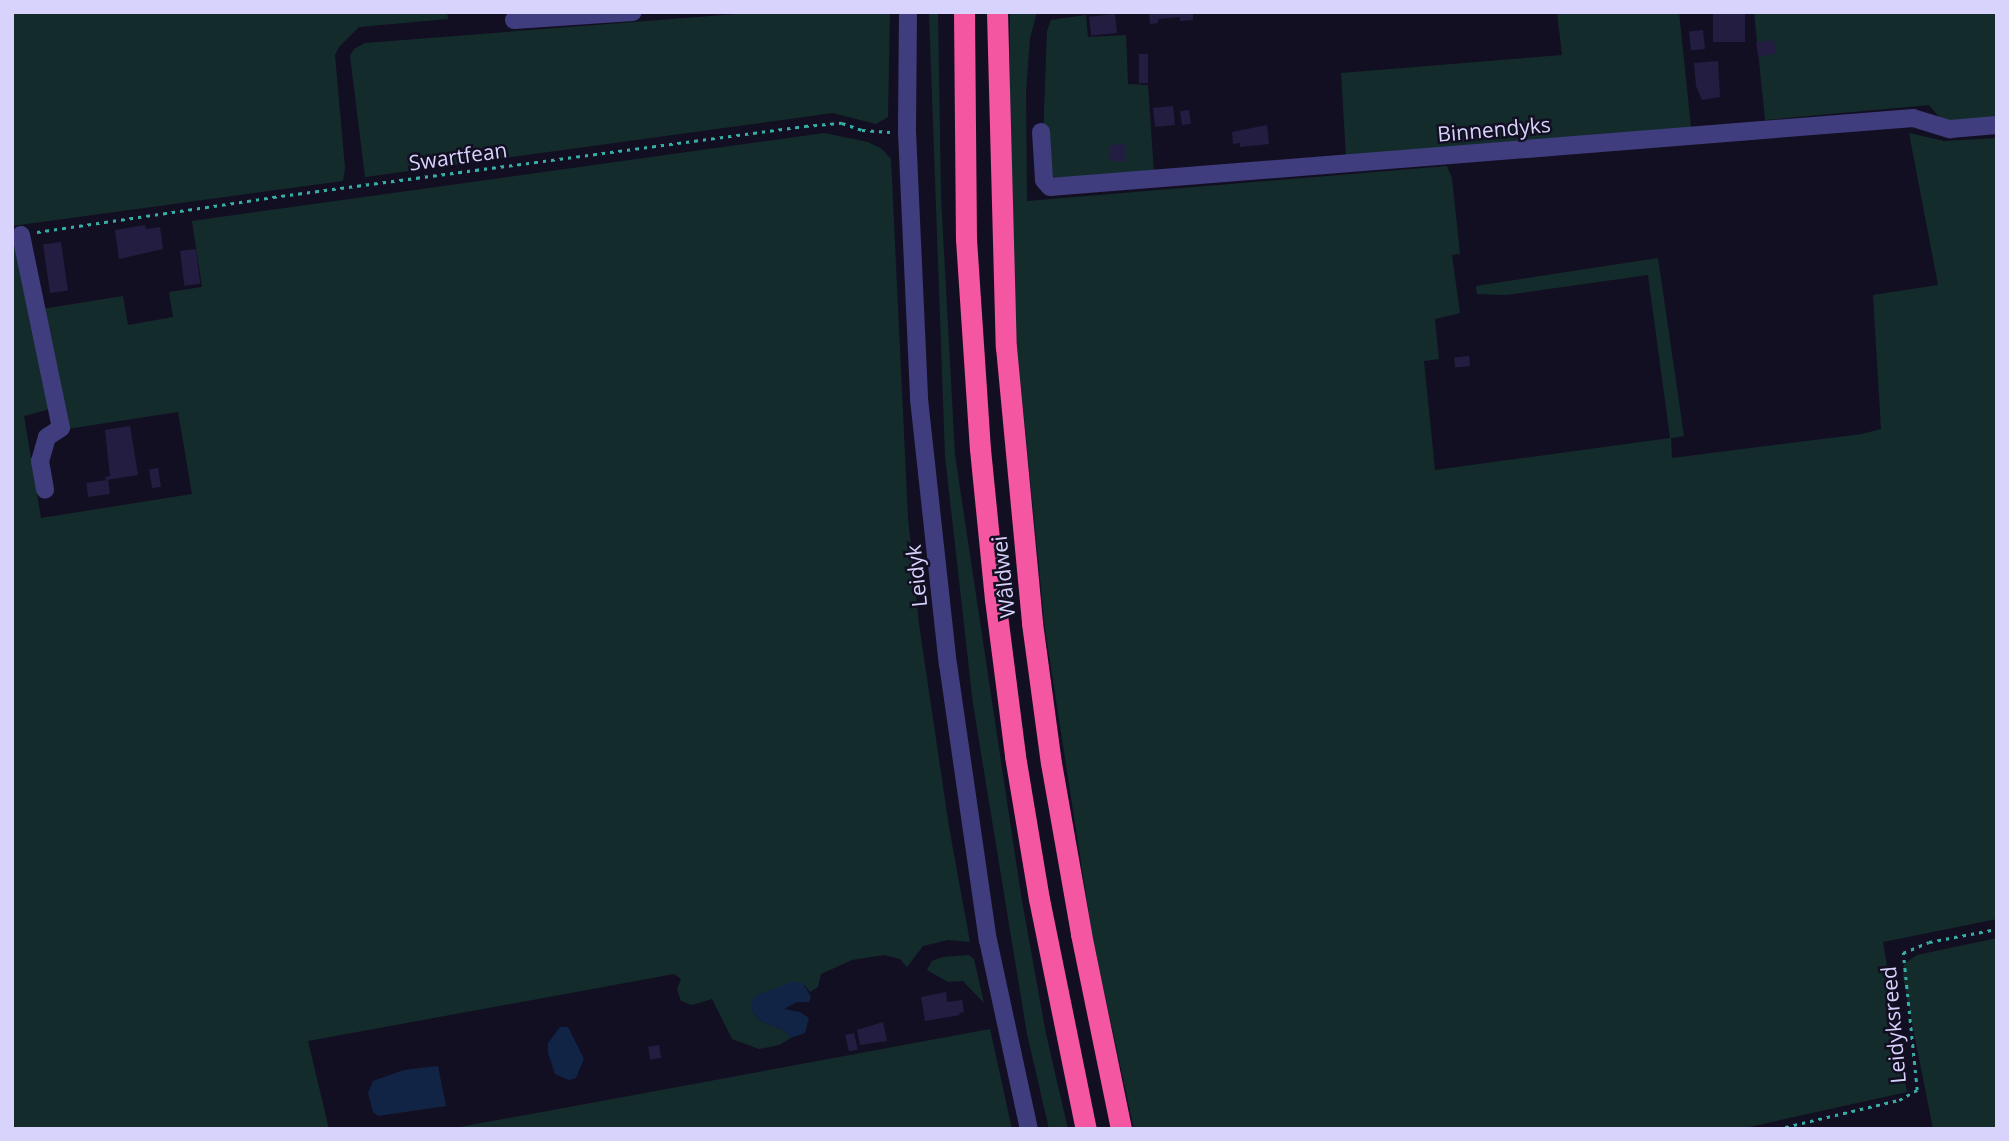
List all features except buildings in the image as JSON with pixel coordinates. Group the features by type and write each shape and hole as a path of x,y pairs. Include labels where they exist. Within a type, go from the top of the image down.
{"highway":[{"name":"Wâldwei","path":"964,12 966,239 980,449 995,599 1015,756 1039,899 1086,1129"},
{"name":"Wâldwei","path":"997,12 1006,347 1032,623 1051,763 1078,921 1121,1129"}],"street":[{"path":"514,20 633,12"},
{"name":"Leidyk","path":"908,12 907,132 919,399 948,664 988,940 1029,1129"},
{"name":"Binnendyks","path":"1041,132 1044,180 1050,187 1913,118 1950,129 1997,125"},
{"path":"21,235 61,428 47,437 40,461 45,490"}],"path":[{"name":"Swartfean","path":"21,235 273,197 805,125 842,124 870,131 907,132"},
{"name":"Leidyksreed","path":"1777,1129 1899,1100 1917,1090 1903,953 1929,942 1997,929"}],"green space":[{"path":"12,12 447,12 448,19 359,27 339,47 335,55 345,168 343,181 12,226"},
{"path":"762,12 890,12 888,117 876,124 833,113 365,177 350,56 354,49 365,43"},
{"path":"929,12 938,12 941,197 955,455 1021,895 1046,1034 1068,1129 1049,1129 1027,1034 973,704 945,456"},
{"path":"1010,12 1037,12 1030,38 1026,91 1027,201 1447,166 1452,178 1460,254 1452,255 1460,313 1435,319 1439,359 1424,361 1435,470 1670,438 1648,275 1506,295 1477,294 1476,286 1658,258 1684,436 1671,438 1672,458 1862,434 1881,429 1873,295 1938,285 1909,133 1944,141 1997,138 1997,919 1883,942 1907,1092 1740,1129 1134,1129 1093,940 1045,629 1016,337 1010,203"},
{"path":"1557,12 1679,12 1691,127 1346,156 1341,73 1562,55"},
{"path":"1754,12 1997,12 1997,120 1945,124 1929,105 1765,120"},
{"path":"1086,15 1088,37 1126,35 1128,84 1148,85 1154,173 1058,180 1042,167 1047,31 1051,20"},
{"path":"824,133 868,142 882,149 891,159 908,518 919,624 949,827 970,942 948,940 923,946 907,967 900,959 884,955 852,960 821,974 818,987 810,992 803,983 752,1010 760,1021 785,1031 791,1038 779,1045 759,1049 732,1039 712,999 692,1005 681,1001 677,989 681,979 674,974 308,1041 329,1129 12,1129 12,245 18,251 50,409 24,416 41,518 192,494 178,412 67,429 42,309 123,296 128,325 173,317 169,292 202,287 192,221"},
{"path":"1997,938 1997,1129 1933,1129 1903,977 1904,964 1917,955"},
{"path":"969,955 974,959 984,1003 963,981 948,982 927,970 932,961 943,957"},
{"path":"990,1029 1012,1129 449,1129 737,1076"}],"water":[{"path":"792,982 803,983 811,997 809,1002 797,1002 784,1009 800,1012 809,1018 805,1033 791,1038 785,1031 760,1021 752,1010 751,1002 757,995"},
{"path":"560,1027 568,1027 584,1059 576,1078 569,1080 555,1074 548,1053 548,1043"},
{"path":"438,1066 446,1106 378,1116 373,1112 368,1093 373,1081 404,1070"}]}
